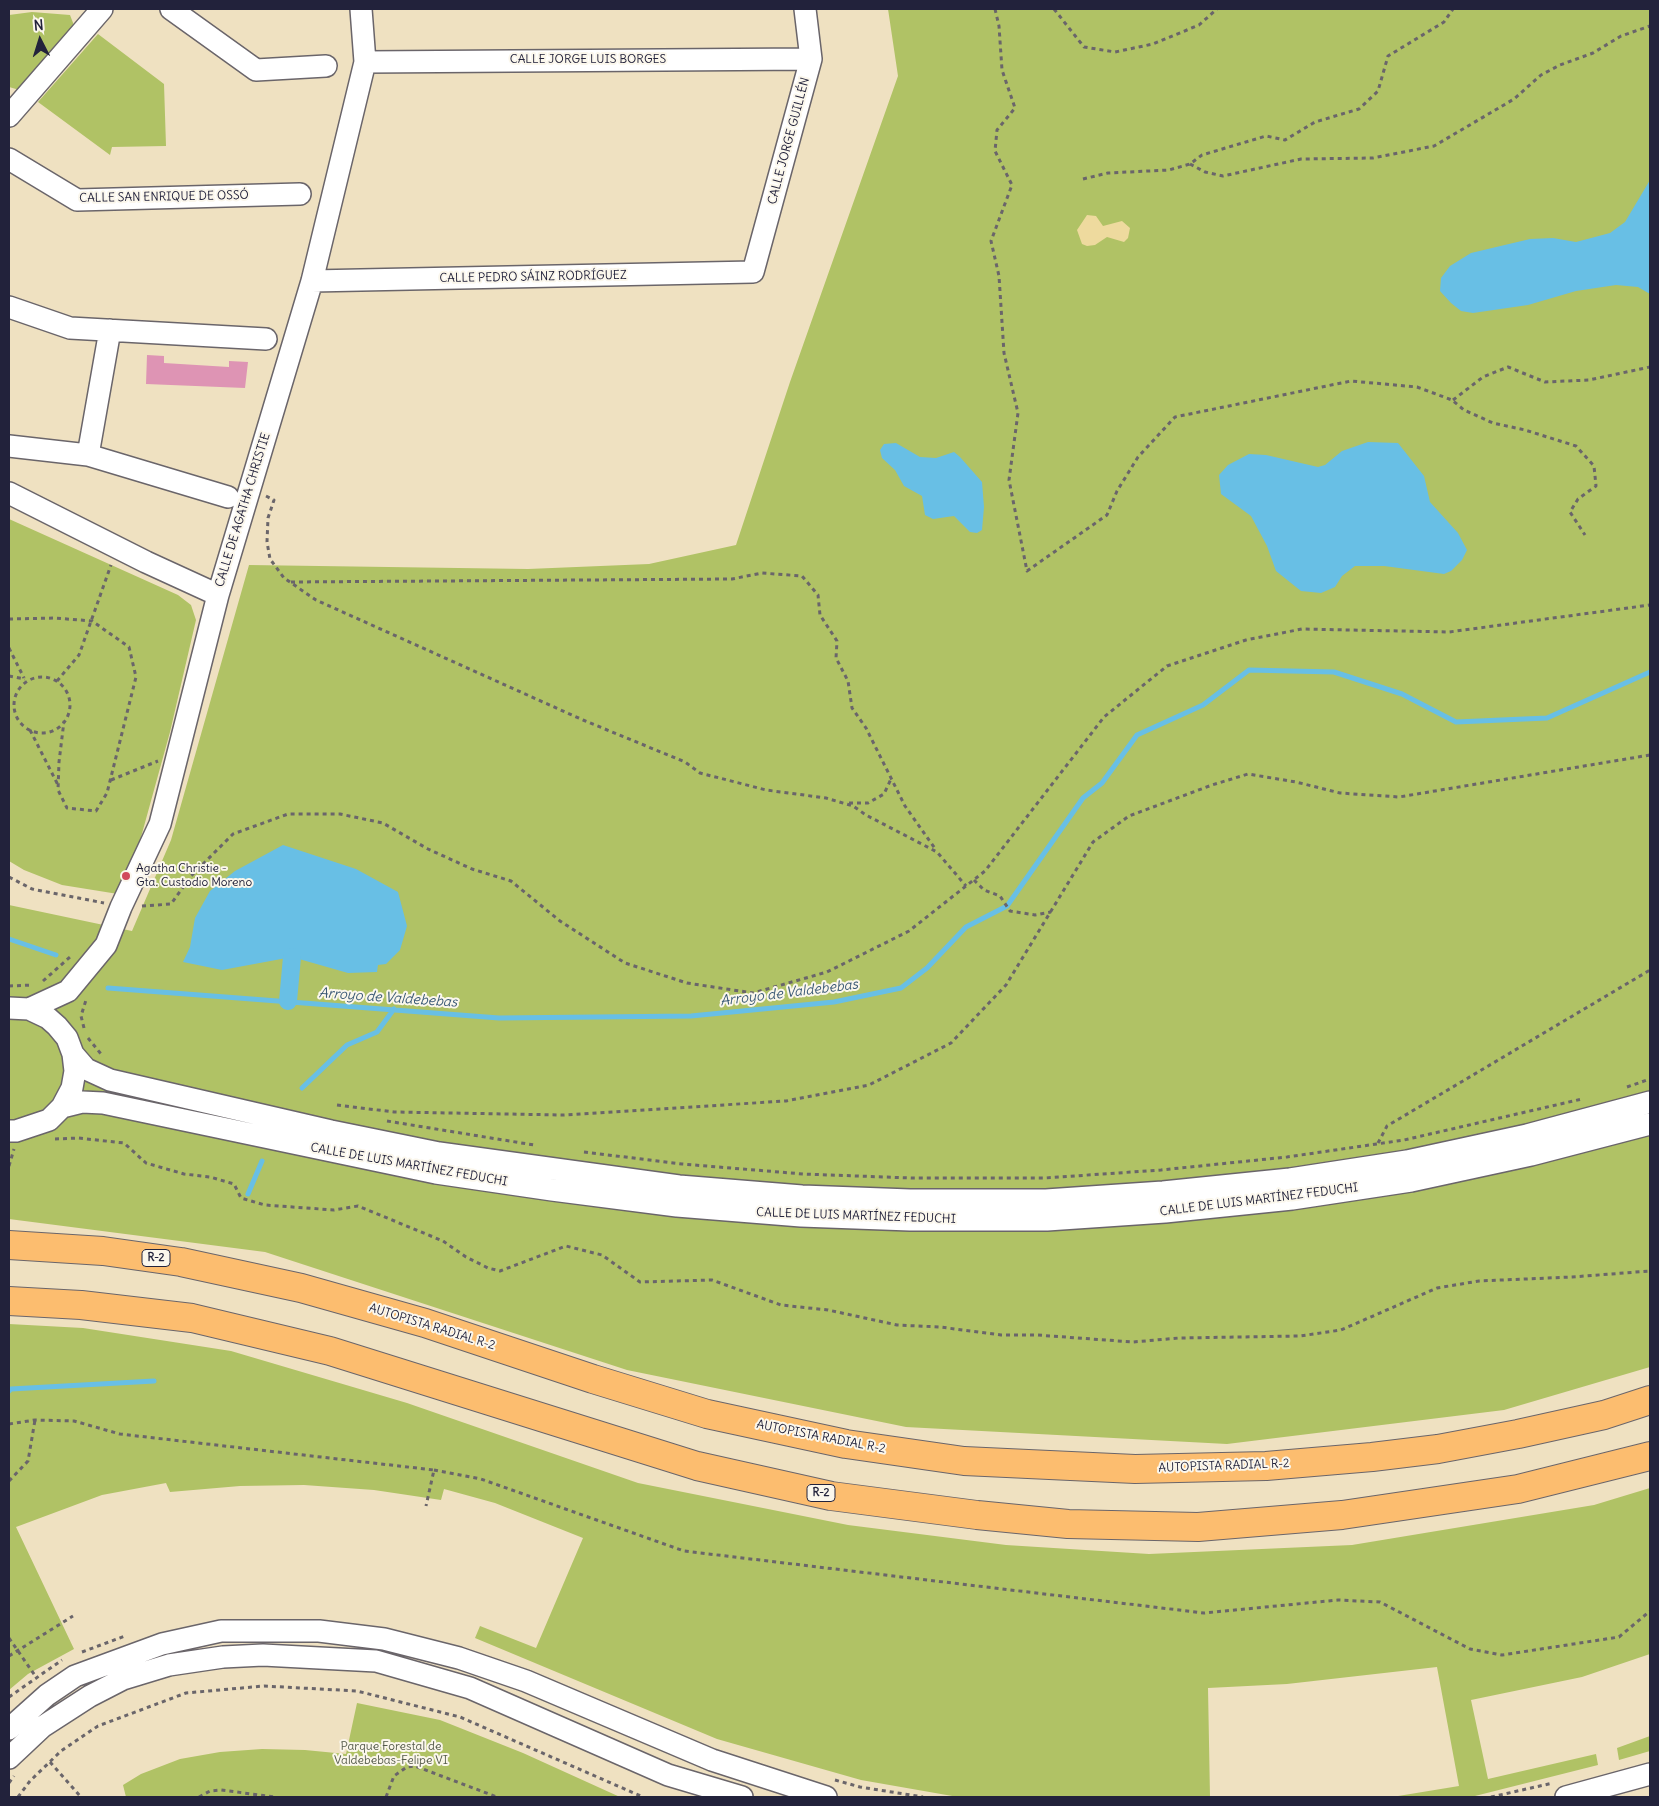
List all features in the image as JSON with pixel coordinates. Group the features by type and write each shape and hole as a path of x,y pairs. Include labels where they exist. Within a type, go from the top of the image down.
{"highway":[{"name":"AUTOPISTA RADIAL R-2","path":"9,1245 104,1251 181,1262 301,1288 425,1323 593,1379 707,1414 846,1444 964,1461 1135,1469 1266,1466 1372,1458 1438,1449 1518,1434 1604,1415 1650,1400"},
{"name":"R-2","path":"9,1301 81,1305 192,1318 330,1351 697,1466 831,1496 986,1516 1068,1524 1198,1527 1342,1515 1518,1489 1650,1456"}],"street":[{"path":"9,116 102,9"},
{"path":"171,9 256,70 326,66"},
{"name":"CALLE DE AGATHA CHRISTIE","path":"62,1107 72,1088 75,1071 63,1013 77,994 106,945 121,907 160,824 218,594 312,281 365,62 361,9"},
{"name":"CALLE JORGE GUILLÉN","path":"753,272 811,59 805,9"},
{"name":"CALLE JORGE LUIS BORGES","path":"365,62 811,59"},
{"name":"CALLE SAN ENRIQUE DE OSSÓ","path":"9,159 77,200 300,194"},
{"name":"CALLE PEDRO SÁINZ RODRÍGUEZ","path":"312,281 753,272"},
{"path":"9,307 70,328 266,338"},
{"path":"88,454 110,330"},
{"path":"9,446 88,454 228,497"},
{"path":"9,493 116,547 218,594"},
{"name":"CALLE DE AGATHA CHRISTIE","path":"19,1009 77,994"},
{"name":"CALLE DE LUIS MARTÍNEZ FEDUCHI","path":"19,1009 48,1018 86,1069 110,1080 331,1131 439,1153 679,1186 802,1196 900,1200 1046,1200 1163,1192 1290,1178 1407,1161 1527,1135 1650,1102"},
{"name":"CALLE DE LUIS MARTÍNEZ FEDUCHI","path":"62,1107 82,1102 103,1103 436,1173 552,1190 677,1206 801,1216 910,1220 1047,1220 1165,1212 1292,1199 1411,1181 1541,1152 1650,1124"},
{"path":"9,1131 16,1131 49,1120 62,1107"},
{"path":"9,1729 47,1695 75,1676 162,1644 221,1631 319,1631 384,1639 459,1658 526,1681 712,1760 826,1797"},
{"path":"14,1764 42,1727 90,1696 123,1679 169,1665 224,1657 264,1655 376,1661 470,1688 668,1775 742,1797"},
{"path":"1566,1797 1650,1774"}],"path":[{"path":"996,9 1002,70 1015,108 997,130 994,151 1012,185 991,241 999,276 1004,353 1018,413 1009,480 1027,571 1107,515 1117,490 1138,457 1174,417 1351,381 1417,387 1452,400 1464,410 1493,424 1525,430 1576,446 1594,466 1596,486 1578,499 1570,512 1585,536"},
{"path":"1054,9 1084,47 1115,52 1153,44 1199,25 1217,9"},
{"path":"1083,179 1108,173 1169,170 1190,164 1202,155 1266,136 1285,140 1315,122 1360,109 1378,91 1388,56 1444,22 1453,9"},
{"path":"1190,164 1205,172 1223,176 1301,159 1373,158 1434,146 1514,99 1541,75 1560,65 1593,53 1621,36 1650,26"},
{"path":"1452,400 1483,377 1508,367 1545,382 1589,380 1650,367"},
{"path":"249,490 274,500 268,518 270,559 284,578 316,600 574,716 685,762 700,773 766,790 826,798 846,804 937,852"},
{"path":"57,681 79,655 116,547"},
{"path":"290,582 732,578 762,573 802,576 818,596 820,615 837,641 836,658 848,681 852,708 866,728 905,806 937,852 966,886"},
{"path":"9,877 32,889 121,907 172,904 191,876 234,834 288,814 340,814 383,823 428,850 472,869 511,881 560,921 624,963 688,983 753,992 836,968 909,930 974,880 985,871 1104,717 1167,666 1246,640 1302,629 1449,632 1650,605"},
{"path":"9,619 55,618 92,621 129,647 136,677 107,793 96,811 67,808 58,790 64,721 70,704 68,695 57,681 48,678 30,680 9,676"},
{"path":"9,648 24,678"},
{"path":"30,680 18,692 15,700 18,718 28,728 59,785"},
{"path":"28,728 40,732 49,732 64,721"},
{"path":"110,781 178,752"},
{"path":"337,1105 394,1112 563,1115 786,1101 869,1085 951,1043 1006,986 1093,842 1129,816 1212,785 1248,774 1340,793 1399,797 1650,755"},
{"path":"846,804 868,803 884,794 891,779"},
{"path":"974,880 984,890 1000,896 1010,911 1035,915 1051,912"},
{"path":"9,986 29,986 40,983 77,951"},
{"path":"1377,1144 1387,1126 1650,970"},
{"path":"77,994 84,1032 103,1056"},
{"path":"1624,1088 1650,1079"},
{"path":"577,1151 682,1164 803,1174 911,1178 1046,1178 1210,1165 1377,1144 1522,1114 1587,1098"},
{"path":"384,1121 539,1146"},
{"path":"51,1139 78,1138 124,1143 146,1163 184,1174 210,1177 234,1184 241,1198 265,1205 334,1210 358,1206 443,1241 466,1257 488,1268 500,1271 566,1246 602,1255 640,1282 712,1280 782,1305 828,1310 897,1326 940,1327 1001,1335 1037,1335 1133,1342 1179,1338 1300,1336 1341,1330 1438,1288 1479,1281 1650,1271"},
{"path":"9,1424 35,1420 74,1420 120,1434 434,1470 481,1479 684,1551 1204,1613 1338,1600 1380,1602 1470,1649 1502,1655 1619,1637 1650,1611"},
{"path":"9,1480 28,1461 35,1420"},
{"path":"426,1506 434,1470"},
{"path":"9,1656 17,1649 73,1616"},
{"path":"9,1638 36,1677"},
{"path":"18,1797 30,1781 61,1751 98,1726 186,1693 264,1686 357,1691 460,1717 643,1797"},
{"path":"50,1762 81,1797"},
{"path":"9,1783 14,1764"},
{"path":"386,1797 394,1776 407,1767 415,1766 496,1797"},
{"path":"199,1797 221,1790 275,1797"}],"green space":[{"path":"888,9 1650,9 1650,1367 1504,1410 1227,1444 906,1427 627,1370 265,1252 9,1219 9,905 132,931 171,840 249,565 528,569 649,564 736,545 790,382 898,76"},
{"path":"32,12 70,15 75,28 23,91 9,87 9,15"},
{"path":"98,34 164,84 166,146 112,147 110,155 38,102"},
{"path":"9,519 178,595 191,605 196,620 170,732 138,848 118,894 62,885 24,870 9,861"},
{"path":"9,1324 83,1328 231,1351 407,1403 638,1483 848,1525 1006,1545 1149,1554 1352,1545 1594,1505 1650,1488 1650,1654 1582,1677 1471,1700 1488,1779 1596,1754 1598,1765 1471,1797 1392,1797 1459,1786 1437,1667 1287,1684 1208,1688 1210,1797 958,1797 861,1780 717,1739 475,1638 480,1626 536,1648 583,1538 495,1503 444,1489 441,1500 374,1490 304,1485 240,1486 170,1492 166,1483 102,1495 16,1527 74,1649 28,1674 9,1690"},
{"name":"Parque Forestal de Valdebebas-Felipe VI","path":"357,1703 440,1720 523,1753 620,1797 126,1797 123,1785 141,1774 180,1759 220,1752 262,1749 305,1750 346,1754"},
{"path":"1650,1736 1650,1751 1619,1760 1617,1748"}],"sand":[{"path":"1087,215 1096,216 1103,226 1122,221 1130,228 1128,238 1124,242 1107,237 1095,245 1087,246 1082,244 1077,230"}],"water":[{"path":"1650,180 1650,294 1638,287 1616,285 1576,291 1528,305 1473,313 1461,311 1440,291 1441,278 1450,266 1471,253 1530,239 1553,238 1576,242 1610,233 1625,222"},
{"path":"1368,442 1398,443 1424,476 1430,502 1458,533 1467,550 1462,560 1451,571 1444,574 1384,566 1355,566 1342,576 1335,587 1321,593 1301,591 1276,571 1267,546 1251,516 1221,494 1219,475 1228,465 1249,454 1266,455 1318,467 1325,465 1342,451"},
{"path":"896,443 920,457 936,458 954,452 960,457 982,482 984,507 982,530 977,533 970,532 954,516 933,519 925,515 922,496 904,486 895,470 882,458 880,450 884,444"},
{"path":"283,845 356,869 398,892 407,926 400,950 386,964 378,965 377,972 348,973 292,957 222,970 183,962 190,947 195,918 210,891 235,871"}],"building":[{"path":"147,355 164,356 164,363 229,367 229,361 248,362 245,388 146,384"}],"waterway":[{"name":"Arroyo de Valdebebas","path":"108,988 499,1018 691,1016 834,1002 901,988 927,968 966,927 1007,906 1083,798 1102,783 1137,735 1203,705 1249,670 1334,672 1402,694 1456,722 1547,718 1650,672"},
{"name":"Arroyo de Valdebebas","path":"9,939 56,955"},
{"path":"288,1001 292,957"},
{"path":"302,1088 347,1045 377,1032 394,1009"},
{"path":"248,1194 262,1161"},
{"path":"9,1391 11,1389 154,1381"}],"place":[{"name":"Agatha Christie - Gta. Custodio Moreno","path":"126,876"}]}
